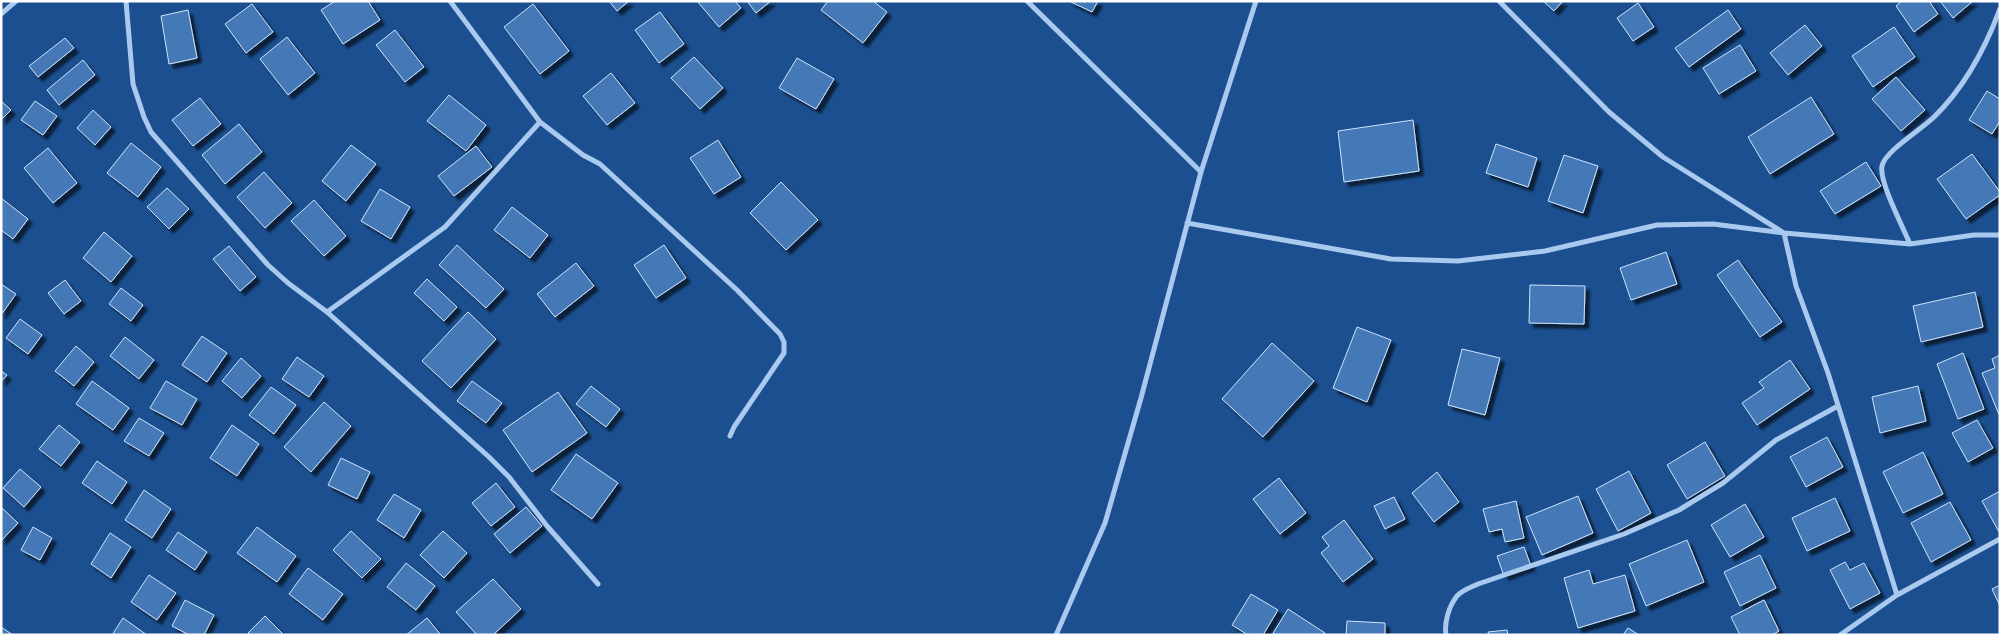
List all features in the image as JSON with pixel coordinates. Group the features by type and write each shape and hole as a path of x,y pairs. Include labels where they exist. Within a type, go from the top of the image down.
{"street":[{"path":"1,14 16,1"},
{"path":"126,1 133,84 151,132 268,265 288,284 327,312 509,477 547,526 598,584"},
{"path":"450,1 540,122 583,155 600,164 737,290 780,334 784,342 784,353 734,427 730,436"},
{"path":"1027,1 1201,172"},
{"path":"1056,635 1105,522 1141,398 1201,172 1256,1"},
{"path":"1499,1 1609,112 1663,157 1784,233 1796,286 1838,406 1898,595"},
{"path":"1910,244 1887,192 1881,171 1882,163 1896,147 1923,128 1946,106 1976,62 2000,10"},
{"path":"327,312 445,227 540,122"},
{"path":"1186,224 1392,259 1458,261 1545,251 1657,225 1713,224 1784,233 1910,244 1974,235 2000,235"},
{"path":"1446,635 1445,628 1449,609 1458,595 1478,584 1624,534 1678,510 1723,483 1776,440 1838,406"},
{"path":"1840,635 1898,595 2000,539"}],"building":[{"path":"335,1 368,1 380,20 343,44 321,10"},
{"path":"609,1 629,1 617,11"},
{"path":"697,1 735,1 741,8 719,27"},
{"path":"747,1 771,1 756,13"},
{"path":"828,1 873,1 887,12 863,43 821,10"},
{"path":"1069,1 1098,1 1092,12"},
{"path":"1543,1 1563,1 1554,11"},
{"path":"1902,1 1929,1 1938,14 1914,32 1896,6"},
{"path":"1940,1 1973,1 1953,18"},
{"path":"1638,3 1654,27 1633,41 1617,18"},
{"path":"252,4 273,32 246,53 225,24"},
{"path":"533,4 569,51 540,74 504,27"},
{"path":"188,10 197,58 169,64 161,16"},
{"path":"1728,10 1741,29 1689,67 1675,48"},
{"path":"660,12 684,44 659,63 635,30"},
{"path":"1805,25 1822,46 1788,75 1770,53"},
{"path":"1894,27 1915,57 1873,87 1852,56"},
{"path":"395,30 424,67 405,82 376,45"},
{"path":"287,37 315,73 288,95 260,59"},
{"path":"65,38 74,48 38,77 29,66"},
{"path":"1740,45 1756,71 1719,94 1703,68"},
{"path":"694,57 723,88 700,109 671,78"},
{"path":"797,58 834,79 816,109 779,88"},
{"path":"83,60 95,75 59,105 47,90"},
{"path":"611,73 635,103 607,125 583,96"},
{"path":"1896,77 1925,110 1901,131 1872,99"},
{"path":"1987,91 2000,99 2000,121 1992,134 1969,120"},
{"path":"449,95 486,125 466,151 427,121"},
{"path":"1811,97 1834,134 1770,174 1748,137"},
{"path":"200,98 221,124 193,146 172,120"},
{"path":"1,101 11,110 1,120"},
{"path":"35,101 57,116 43,135 21,120"},
{"path":"93,110 111,127 95,145 77,128"},
{"path":"1413,120 1419,171 1344,182 1338,131"},
{"path":"239,124 262,152 225,184 202,155"},
{"path":"718,140 741,177 714,194 690,158"},
{"path":"131,143 161,167 138,197 107,173"},
{"path":"1496,144 1537,158 1528,187 1486,173"},
{"path":"351,145 376,164 346,201 322,181"},
{"path":"476,146 492,167 454,196 438,176"},
{"path":"48,148 77,183 53,203 24,168"},
{"path":"1972,154 2000,192 2000,195 1966,219 1937,179"},
{"path":"1564,155 1598,166 1583,213 1548,201"},
{"path":"1866,162 1881,186 1835,214 1820,191"},
{"path":"264,172 292,203 265,228 237,197"},
{"path":"781,182 818,220 786,250 750,213"},
{"path":"167,188 189,209 169,229 147,207"},
{"path":"380,189 410,207 391,239 361,221"},
{"path":"1,198 28,219 13,239 1,230"},
{"path":"314,200 346,236 324,256 291,221"},
{"path":"512,207 548,235 530,258 494,230"},
{"path":"104,232 132,256 111,282 83,258"},
{"path":"457,245 504,289 486,308 439,265"},
{"path":"664,245 686,278 656,298 634,265"},
{"path":"229,246 256,277 240,291 213,259"},
{"path":"1666,252 1677,284 1631,300 1620,268"},
{"path":"1738,260 1782,322 1760,337 1717,275"},
{"path":"576,263 594,286 555,317 537,294"},
{"path":"427,279 457,307 444,321 414,293"},
{"path":"65,280 81,301 64,314 48,293"},
{"path":"1,284 16,294 1,315"},
{"path":"1530,285 1585,286 1584,324 1529,323"},
{"path":"121,288 143,305 131,321 109,304"},
{"path":"1975,292 1983,327 1921,342 1913,306"},
{"path":"468,312 496,339 451,388 422,361"},
{"path":"20,319 42,335 28,354 6,338"},
{"path":"1357,327 1391,340 1367,402 1333,388"},
{"path":"202,336 227,353 207,382 182,365"},
{"path":"125,337 154,360 139,379 110,356"},
{"path":"1272,343 1314,381 1263,437 1222,399"},
{"path":"76,346 94,362 74,386 55,371"},
{"path":"1462,349 1500,358 1485,415 1448,405"},
{"path":"1963,353 1984,409 1958,419 1937,364"},
{"path":"2000,355 2000,417 1982,373 1995,368 1992,359"},
{"path":"297,357 324,376 309,397 282,379"},
{"path":"241,358 261,376 242,398 222,381"},
{"path":"1790,360 1810,389 1757,425 1742,403 1764,388 1759,382"},
{"path":"1,371 7,375 1,382"},
{"path":"92,381 129,408 113,430 76,404"},
{"path":"166,381 197,399 182,425 150,408"},
{"path":"472,381 502,403 486,423 457,401"},
{"path":"591,386 620,409 606,427 576,404"},
{"path":"1918,386 1926,421 1880,433 1872,397"},
{"path":"271,387 296,405 274,434 249,415"},
{"path":"558,392 587,433 532,472 503,430"},
{"path":"324,402 351,426 311,472 284,447"},
{"path":"139,418 164,433 149,456 124,441"},
{"path":"1977,420 1993,448 1968,462 1952,433"},
{"path":"59,425 80,442 61,466 39,449"},
{"path":"232,425 259,444 237,476 210,458"},
{"path":"1827,437 1843,467 1806,487 1790,457"},
{"path":"1705,442 1725,476 1687,499 1667,465"},
{"path":"1923,452 1943,494 1903,513 1883,472"},
{"path":"576,454 618,483 592,519 551,490"},
{"path":"341,458 370,472 357,499 328,485"},
{"path":"97,461 127,482 112,504 82,483"},
{"path":"20,469 41,487 24,507 3,488"},
{"path":"1629,471 1651,513 1618,531 1596,489"},
{"path":"1437,472 1459,502 1434,522 1412,493"},
{"path":"1279,478 1306,513 1280,534 1253,499"},
{"path":"496,483 515,507 491,526 472,503"},
{"path":"144,490 171,509 152,538 125,520"},
{"path":"2000,491 2000,532 1999,532 1982,501"},
{"path":"394,494 421,510 404,538 377,520"},
{"path":"1578,496 1593,533 1542,555 1526,517"},
{"path":"1394,497 1405,519 1385,529 1374,506"},
{"path":"1835,498 1850,531 1807,551 1792,518"},
{"path":"1516,501 1524,538 1505,542 1502,529 1489,532 1483,509"},
{"path":"1950,502 1971,540 1931,562 1911,523"},
{"path":"1745,504 1764,537 1730,557 1711,525"},
{"path":"1,507 18,523 1,541"},
{"path":"526,507 542,526 510,553 494,534"},
{"path":"1344,520 1373,559 1343,582 1321,553 1329,546 1322,537"},
{"path":"33,527 52,538 40,560 21,550"},
{"path":"257,527 296,556 277,582 237,553"},
{"path":"351,531 381,559 362,578 333,550"},
{"path":"443,531 467,553 444,578 420,555"},
{"path":"178,532 207,552 195,570 166,550"},
{"path":"110,533 131,547 111,578 91,564"},
{"path":"1687,540 1704,582 1646,606 1629,564"},
{"path":"1524,547 1531,566 1504,576 1497,556"},
{"path":"1760,555 1776,588 1740,606 1724,572"},
{"path":"1845,562 1850,570 1864,563 1880,593 1850,609 1830,570"},
{"path":"406,563 435,586 416,610 387,587"},
{"path":"308,568 343,594 323,620 289,594"},
{"path":"1589,570 1593,584 1625,575 1635,611 1578,628 1564,578"},
{"path":"149,575 176,593 157,620 131,602"},
{"path":"493,579 521,609 493,635 477,635 456,612"},
{"path":"2000,585 2000,606 1992,589"},
{"path":"1251,594 1278,610 1263,635 1248,635 1232,625"},
{"path":"185,600 214,615 204,635 189,635 172,626"},
{"path":"1764,600 1779,631 1772,635 1740,635 1731,617"},
{"path":"1288,609 1325,633 1325,635 1272,635"},
{"path":"265,616 284,635 249,635 248,633"},
{"path":"123,618 147,635 112,635"},
{"path":"427,618 441,635 406,635"},
{"path":"1347,621 1385,623 1385,635 1346,635"},
{"path":"1,627 13,635 1,635"},
{"path":"1628,628 1639,635 1623,635"},
{"path":"1507,630 1508,635 1489,635 1488,632"}]}
